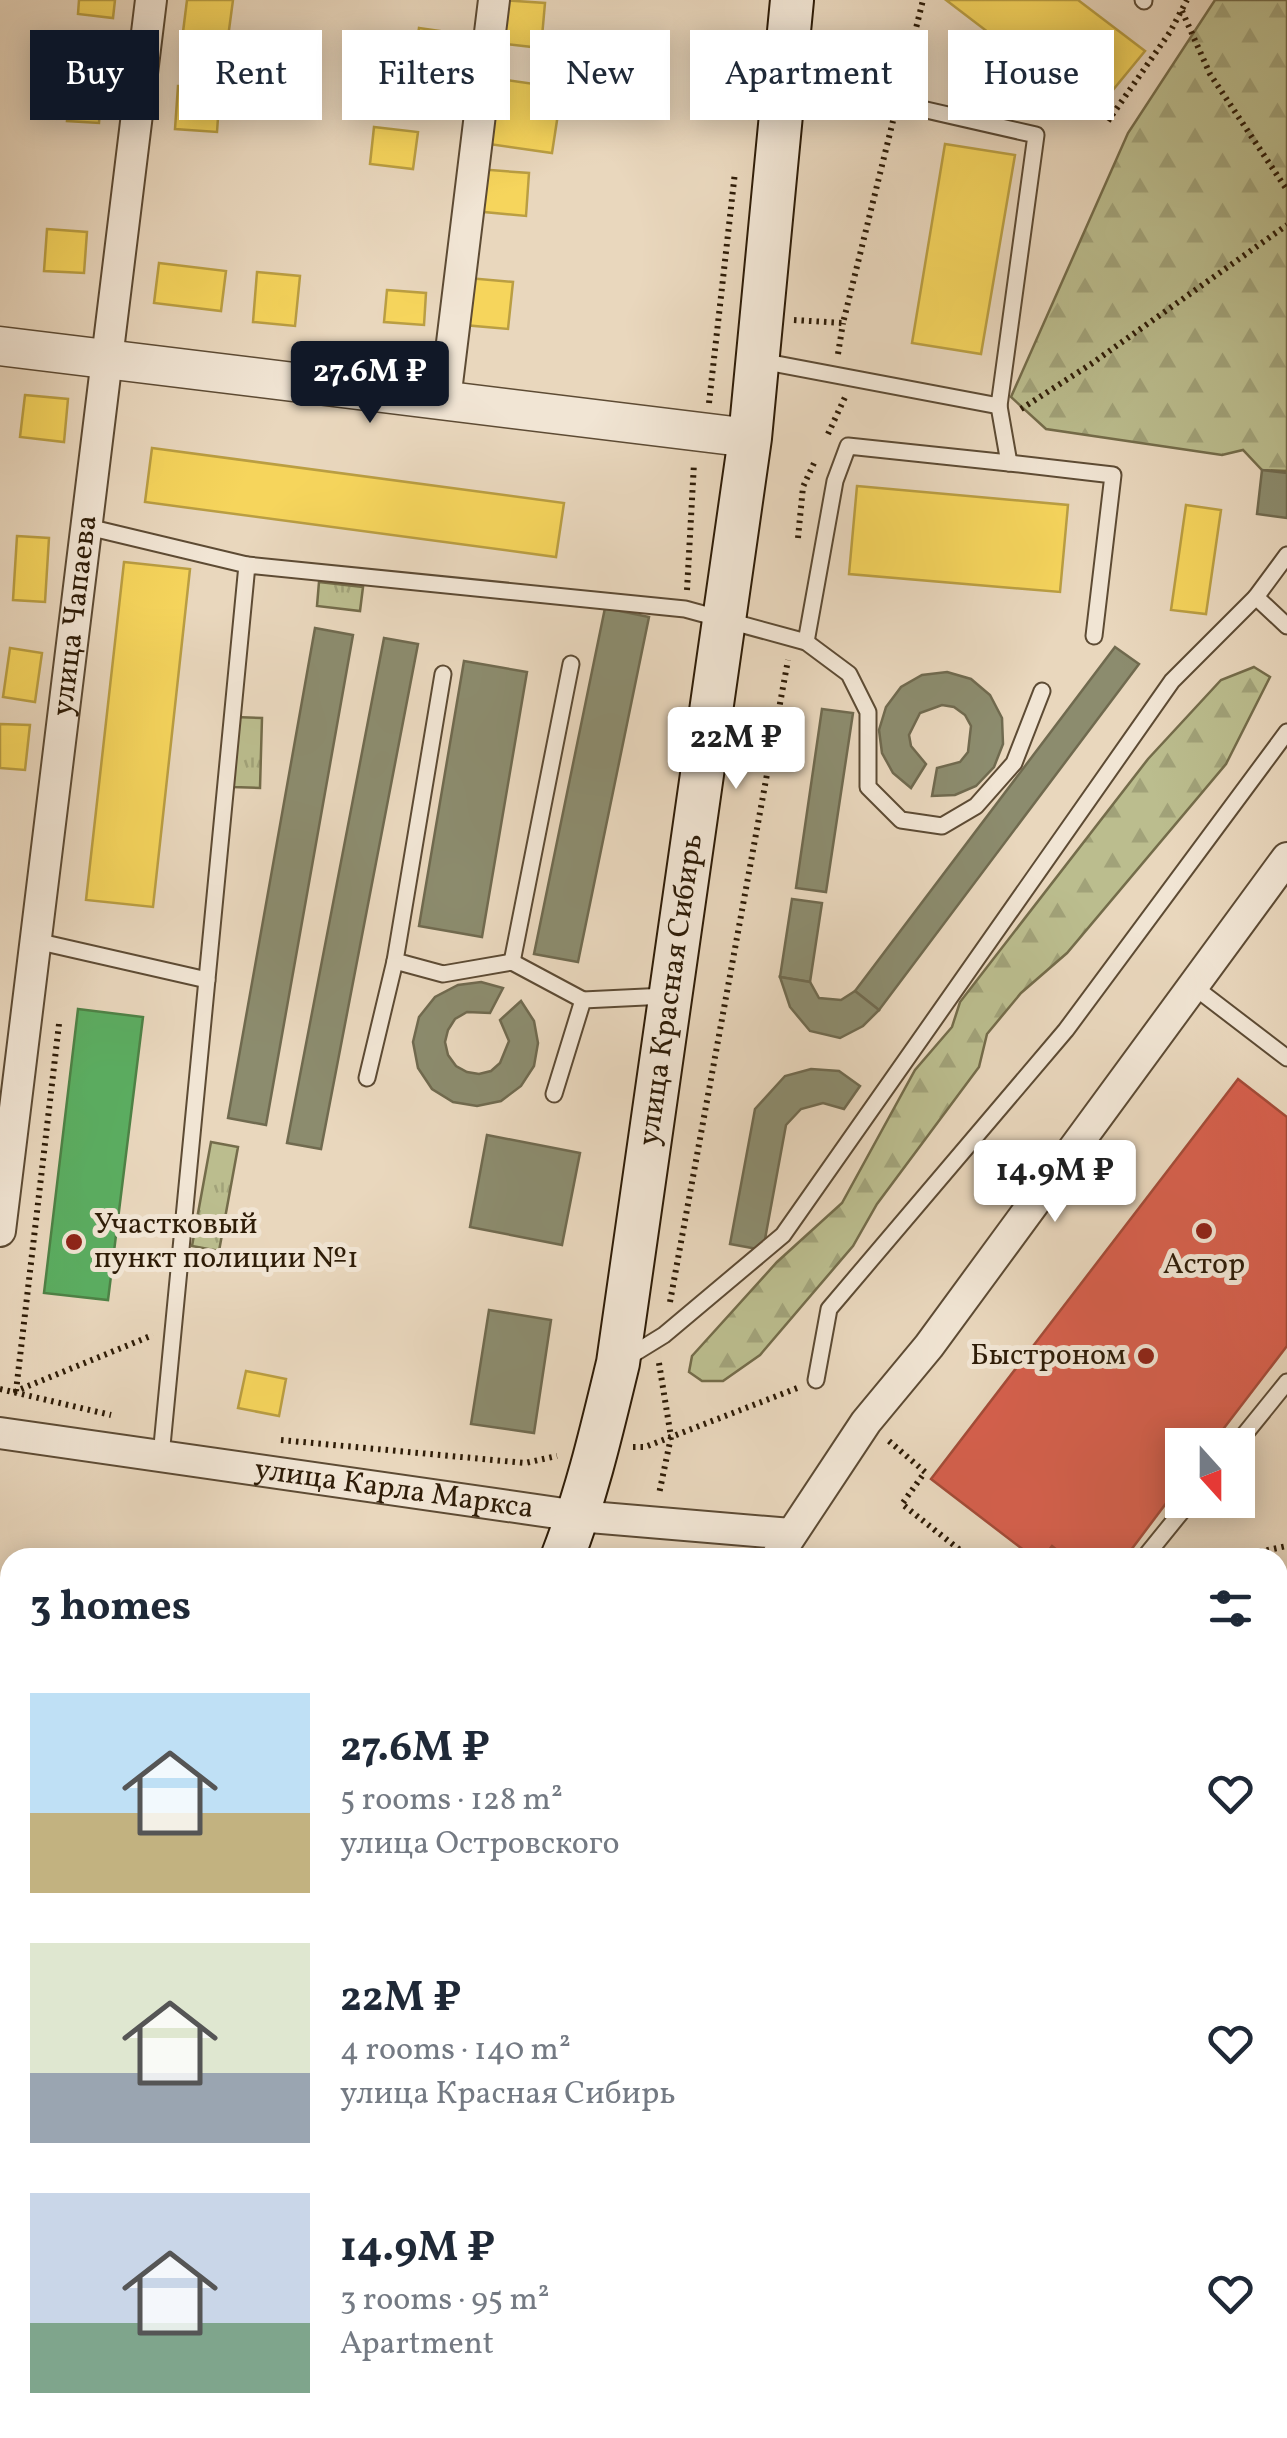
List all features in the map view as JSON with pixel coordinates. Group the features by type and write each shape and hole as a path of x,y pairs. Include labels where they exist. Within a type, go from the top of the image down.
{"main road":[{"name":"улица Красная Сибирь","path":"788,30 792,0"},
{"name":"улица Красная Сибирь","path":"566,1548 598,1447 618,1363 670,996 705,615 750,438 778,120"}],"street":[{"name":"улица Чапаева","path":"0,1231 151,0"},
{"path":"444,400 494,0"},
{"path":"0,346 444,400 700,446 750,438"},
{"path":"783,1546 866,1422 930,1346 1287,858"},
{"name":"улица Карла Маркса","path":"0,1433 162,1442 578,1516 654,1523 783,1546"}],"lane":[{"path":"928,110 1036,135 1000,414 1008,463"},
{"path":"759,360 1000,414"},
{"path":"798,640 835,482 848,446 1113,475 1094,636"},
{"path":"88,527 247,566 705,615 798,640 849,674 868,712 868,787 901,820 942,826 976,806 1014,763 1042,691"},
{"path":"618,1363 664,1335 784,1235 1172,681 1256,597 1287,555"},
{"path":"162,1442 247,566"},
{"path":"1256,597 1287,626"},
{"path":"512,962 571,664"},
{"path":"367,1078 395,961 443,674"},
{"path":"816,1380 829,1309 1066,1030 1287,732"},
{"path":"36,940 207,980"},
{"path":"395,961 443,974 512,962 583,1000 670,996"},
{"path":"1193,986 1287,1058"},
{"path":"554,1094 583,1000"},
{"path":"1250,1428 1287,1382"},
{"path":"1152,1548 1176,1518"}],"path":[{"path":"916,30 923,0"},
{"path":"1108,121 1187,0"},
{"path":"1182,11 1210,74 1287,190"},
{"path":"825,440 846,393 837,349 894,120"},
{"path":"705,615 700,446 737,158"},
{"path":"1000,414 1091,364 1287,225"},
{"path":"718,316 843,324"},
{"path":"675,460 700,446"},
{"path":"798,543 803,487 818,456"},
{"path":"654,1523 671,1437 658,1366 786,673 798,640"},
{"path":"16,1392 61,1012"},
{"path":"16,1392 172,1326"},
{"path":"281,1440 526,1463 598,1447 645,1446 816,1380"},
{"path":"0,1390 162,1442"},
{"path":"866,1422 925,1472 902,1504 957,1548"}],"green space":[{"path":"1215,0 1287,0 1287,471 1262,470 1243,450 1222,455 1046,429 1011,397 1128,133"},
{"path":"319,582 363,587 360,611 317,606"},
{"path":"1254,667 1270,677 1226,764 1067,953 1021,993 987,1034 979,1067 877,1204 853,1246 760,1355 723,1381 702,1381 689,1372 692,1356 777,1262 842,1203 915,1070 952,1027 960,1002 1148,759 1221,680"},
{"path":"235,717 262,718 260,788 233,787"},
{"path":"211,1142 238,1147 219,1251 192,1246"}],"building: Homes":[{"path":"79,0 115,0 113,18 78,14"},
{"path":"187,0 233,0 229,30 183,30"},
{"path":"502,0 545,3 543,30 530,30 530,47 510,44 510,30 499,30"},
{"path":"946,0 1078,0 1145,51 1114,89 1114,30 985,30"},
{"path":"510,81 530,83 530,120 557,120 552,153 482,143 486,120 510,120"},
{"path":"178,86 179,120 218,120 217,132 175,129"},
{"path":"67,120 99,120 99,123"},
{"path":"374,127 418,132 413,169 370,164"},
{"path":"945,144 1015,155 981,354 912,343"},
{"path":"477,169 529,173 526,216 474,211"},
{"path":"47,229 87,232 84,273 44,271"},
{"path":"159,263 226,271 221,311 154,303"},
{"path":"257,272 300,276 295,326 253,322"},
{"path":"468,278 513,282 508,329 464,325"},
{"path":"387,290 426,293 424,325 384,322"},
{"path":"25,395 68,399 64,442 20,437"},
{"path":"152,448 564,503 556,557 145,502"},
{"path":"857,486 1068,505 1060,592 849,574"},
{"path":"1186,505 1221,510 1206,614 1171,610"},
{"path":"17,536 49,538 45,602 13,600"},
{"path":"124,562 190,569 153,907 86,900"},
{"path":"10,648 42,653 35,702 3,697"},
{"path":"0,724 30,725 25,770 0,768"},
{"path":"246,1371 286,1379 279,1416 238,1408"}],"building: Shops":[{"name":"Астор","path":"1238,1079 1287,1117 1287,1346 1224,1428 1165,1428 1165,1505 1132,1548 1021,1548 931,1479"}],"building: Public":[{"path":"78,1009 143,1017 108,1300 44,1293"}],"building: Industry":[{"path":"1262,470 1287,473 1287,518 1257,514"},
{"path":"605,608 649,617 578,962 534,954"},
{"path":"315,628 353,635 266,1125 228,1118"},
{"path":"384,638 418,644 321,1149 287,1143"},
{"path":"1115,647 1139,664 879,1010 855,991"},
{"path":"464,661 527,672 482,937 419,926"},
{"path":"947,672 971,679 990,695 1002,718 1003,744 994,767 976,786 955,795 932,796 937,768 960,762 968,752 971,726 965,715 942,705 920,713 909,735 911,746 926,764 911,788 893,773 882,753 879,730 886,707 901,687 922,675"},
{"path":"822,709 853,713 826,892 796,888"},
{"path":"792,899 822,903 810,982 780,977"},
{"path":"780,977 810,982 819,998 841,1000 855,991 879,1010 863,1026 840,1038 810,1031 790,1007"},
{"path":"481,982 503,988 490,1013 467,1012 455,1019 448,1030 445,1042 456,1066 479,1074 500,1063 509,1041 500,1020 521,1001 534,1021 538,1043 534,1066 521,1086 501,1101 477,1106 453,1102 432,1089 418,1068 413,1042 419,1017 435,997 458,985"},
{"path":"811,1069 839,1071 860,1086 844,1109 823,1103 801,1109 786,1125 763,1250 730,1244 755,1109 785,1076"},
{"path":"487,1135 580,1153 562,1245 470,1227"},
{"path":"489,1310 551,1320 534,1433 471,1424"}],"place":[{"name":"Астор","path":"1204,1231"},
{"name":"Участковый пункт полиции №1","path":"74,1242"},
{"name":"Быстроном","path":"1146,1356"}]}
